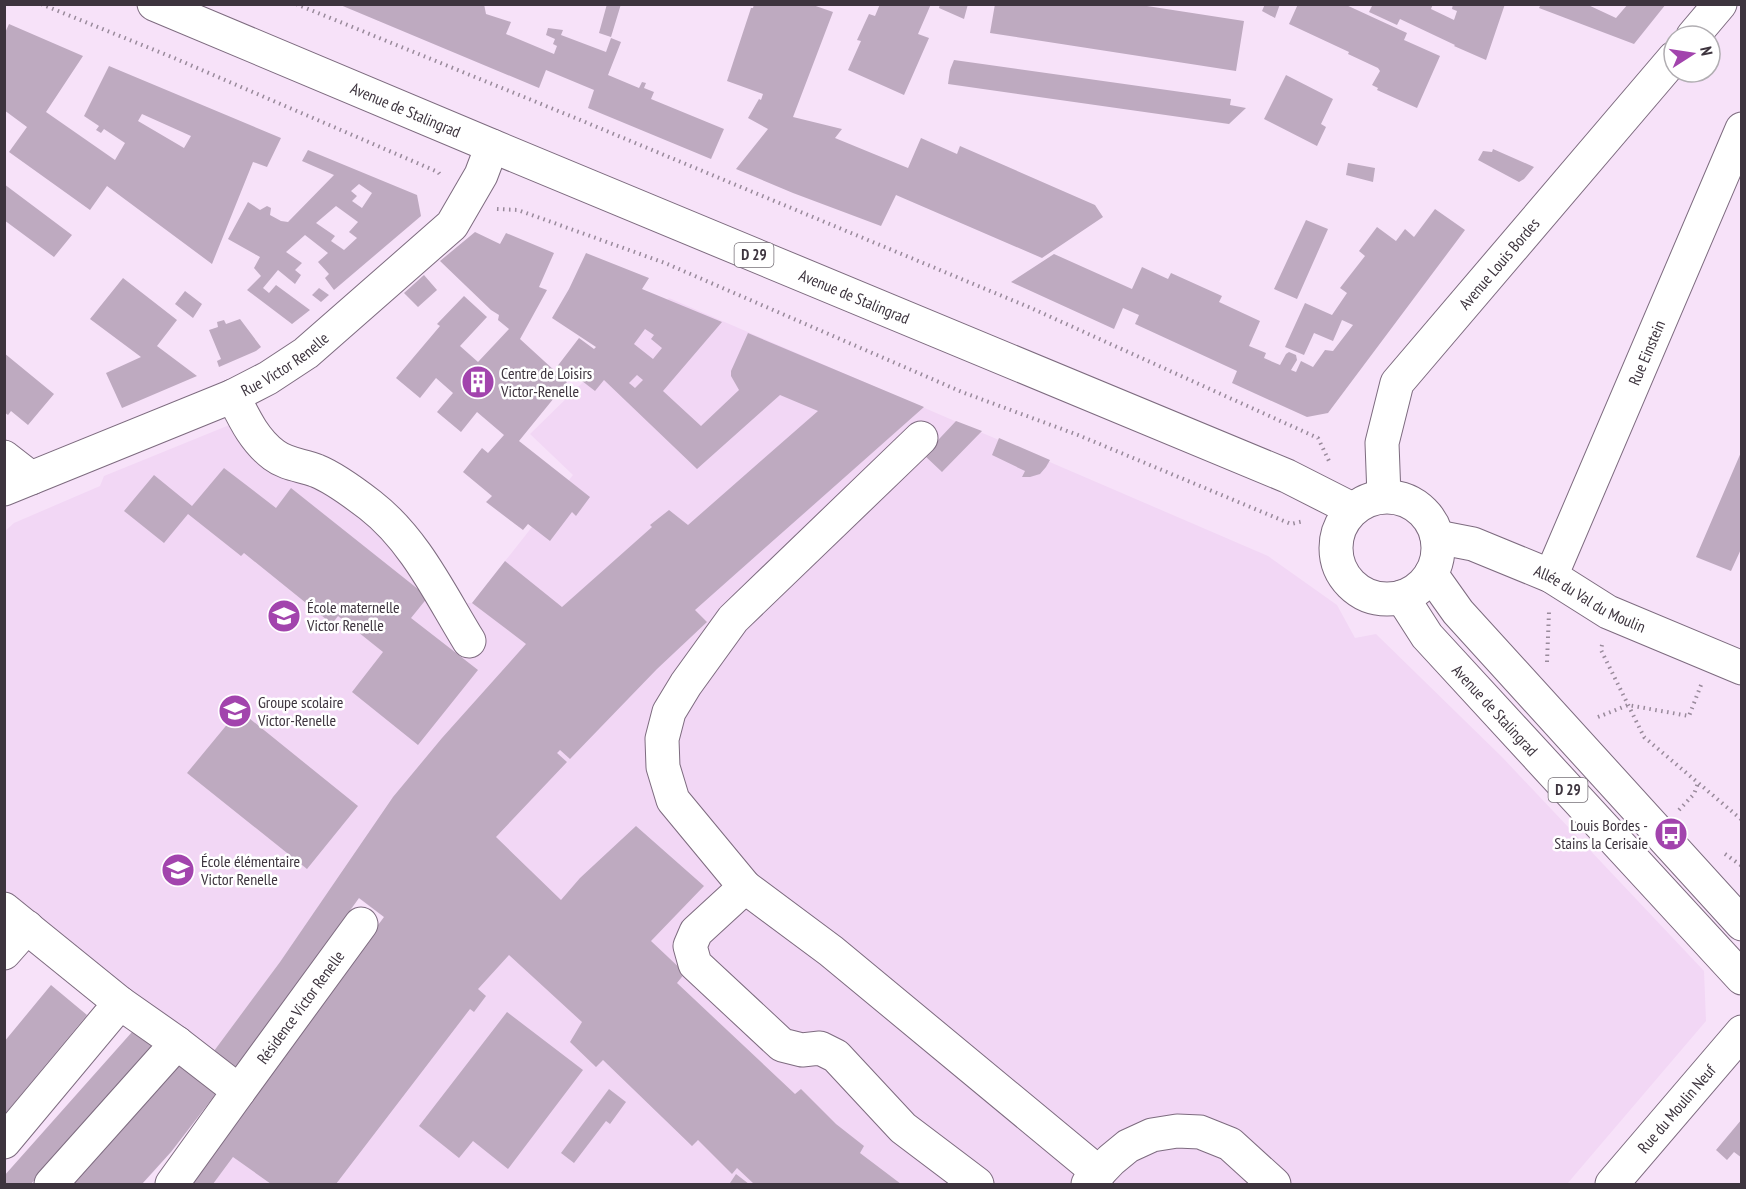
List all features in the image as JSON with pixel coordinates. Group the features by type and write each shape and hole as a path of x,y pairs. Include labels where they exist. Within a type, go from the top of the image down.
{"main road":[{"name":"Avenue de Stalingrad","path":"154,4 1287,476 1352,509"},
{"path":"1703,24 1719,4"},
{"name":"Avenue Louis Bordes","path":"1384,496 1382,443 1397,383 1662,72"},
{"name":"Rue Einstein","path":"1551,576 1742,129"},
{"name":"Rue Victor Renelle","path":"18,484 233,396 268,378 306,353 452,225 481,175 492,146"},
{"path":"233,396 256,437 275,456 318,471 370,506 394,526 409,543 469,641"},
{"path":"921,438 733,619 686,684 669,712 662,739 663,767 673,800 745,887 831,951 1094,1179 1128,1146 1152,1135 1177,1131 1200,1132 1230,1144 1274,1185"},
{"path":"4,458 18,484"},
{"path":"1384,496 1405,500 1424,512 1432,523 1438,549 1431,574 1423,584 1402,597 1385,599 1368,595 1353,586 1342,573 1336,556 1336,539 1342,523 1352,509 1367,500 1384,496"},
{"name":"Allée du Val du Moulin","path":"1437,537 1473,543 1551,576 1608,612 1742,668"},
{"path":"1431,574 1458,612 1742,924"},
{"name":"Avenue de Stalingrad","path":"1402,597 1426,636 1742,978"},
{"path":"745,887 696,932 690,946 695,964 782,1045 802,1050 820,1048 836,1056 903,1128 977,1185"},
{"path":"4,953 16,918 120,1003 239,1090"},
{"name":"Résidence Victor Renelle","path":"172,1185 361,924"},
{"path":"4,1142 120,1003"},
{"name":"Rue du Moulin Neuf","path":"1612,1185 1742,1032"},
{"path":"51,1185 177,1043"}],"path":[{"path":"1546,673 1551,576"},
{"path":"1608,612 1601,650 1644,737 1742,820"},
{"path":"1591,720 1628,705 1689,716 1712,656"},
{"path":"1675,815 1694,794 1698,783"}],"shaded area":[{"path":"669,298 1268,556 1337,605 1355,638 1376,634 1502,757 1704,971 1706,1021 1567,1184 213,1184 402,931 336,881 211,1055 5,890 4,532 14,523 100,486 104,476 254,415 267,438 323,464 456,603 472,603 573,475 530,434"}],"building":[{"path":"338,4 484,4 486,14 511,22 506,34 554,54 557,46 553,44 555,39 546,35 548,28 563,30 561,35 606,52 611,38 621,42 608,75 639,88 642,82 646,83 644,88 654,92 651,99 724,129 711,159 588,108 594,90 546,70 539,88"},
{"path":"607,4 621,4 611,37 599,33"},
{"path":"754,4 810,4 833,12 793,117 842,129 835,138 908,168 921,138 957,154 960,146 1095,205 1103,217 1042,258 896,195 881,226 736,169 768,129 748,118 763,94 727,81"},
{"path":"880,4 931,4 918,34 929,38 904,95 848,70 861,41 857,40 869,14 875,16"},
{"path":"940,4 968,4 964,19 939,8"},
{"path":"995,4 1134,4 1244,21 1236,71 990,33"},
{"path":"1265,4 1280,4 1275,18 1262,11"},
{"path":"1298,4 1344,4 1407,33 1404,40 1440,56 1417,108 1377,90 1378,88 1372,85 1380,71 1378,68 1289,24"},
{"path":"1373,4 1433,4 1431,9 1454,20 1457,11 1452,9 1453,4 1505,4 1486,60 1400,19 1397,25 1369,12"},
{"path":"1541,4 1586,4 1616,18 1628,4 1666,4 1634,44 1539,8"},
{"path":"9,24 83,56 46,112 115,160 125,143 104,129 101,133 96,130 99,126 84,116 109,66 281,138 267,167 253,162 212,264 107,186 90,210 9,152 27,127 4,110 4,35","holes":["142,114 191,136 184,148 138,121"]},
{"path":"954,60 1231,99 1230,105 1246,108 1229,124 948,84"},
{"path":"1286,75 1333,99 1321,124 1326,127 1317,146 1264,119"},
{"path":"1493,149 1534,167 1519,182 1478,160 1483,151 1492,152"},
{"path":"308,150 417,195 421,216 334,290 325,278 329,274 318,262 328,253 305,235 286,252 302,263 295,270 301,275 295,284 278,270 263,288 269,293 276,285 310,310 292,324 247,290 261,276 254,268 260,257 228,239 248,202 260,210 267,206 271,208 270,215 288,222 334,175 302,161","holes":["359,184 372,193 362,208 352,201 357,196 351,191","336,206 358,222 349,232 357,238 344,250 331,241 335,236 316,223"]},
{"path":"1348,163 1375,168 1373,182 1346,175"},
{"path":"4,184 72,235 54,257 4,220"},
{"path":"1435,209 1465,230 1328,413 1307,417 1232,383 1237,371 1135,324 1139,315 1123,308 1114,329 1011,282 1054,254 1132,289 1142,267 1168,279 1171,273 1222,296 1219,302 1260,321 1249,346 1266,353 1264,358 1280,365 1289,352 1296,355 1297,360 1291,370 1296,372 1301,361 1313,367 1325,350 1333,351 1353,325 1342,320 1333,341 1314,333 1304,355 1285,347 1305,303 1332,315 1347,293 1340,288 1365,256 1359,251 1377,227 1396,241 1405,229 1414,237"},
{"path":"1306,220 1328,229 1297,299 1274,289"},
{"path":"475,232 500,244 506,233 554,253 539,287 547,290 520,339 567,382 519,441 590,497 576,516 572,512 550,541 528,524 523,530 486,502 492,496 463,472 482,448 488,453 504,435 477,412 461,432 437,412 453,393 436,378 420,398 396,378 440,326 437,324 464,296 487,317 460,346 478,362 509,329 498,320 499,315 440,261"},
{"path":"586,253 649,278 642,289 722,322 663,391 701,426 739,390 731,376 731,371 748,333 924,407 695,610 707,622 657,669 570,759 560,750 557,753 567,762 496,837 561,900 580,878 636,826 704,886 651,941 685,973 677,983 795,1094 801,1089 836,1124 864,1146 860,1153 901,1184 754,1184 737,1168 732,1174 698,1140 692,1146 603,1060 596,1067 570,1042 582,1022 509,955 478,989 486,996 474,1012 470,1009 336,1184 271,1184 233,1157 213,1184 185,1184 384,917 359,898 235,1071 211,1055 280,962 393,797 526,644 472,603 505,561 562,607 669,510 688,525 818,411 780,395 697,469 604,380 595,391 573,374 570,379 556,368 579,338 594,349 596,347 552,318","holes":["645,329 654,335 651,339 662,348 653,359 634,344","637,375 643,380 635,388 629,383"]},
{"path":"424,275 437,290 418,307 404,293"},
{"path":"123,278 177,320 157,346 197,376 122,408 106,373 141,357 90,319"},
{"path":"319,288 329,295 321,302 312,295"},
{"path":"185,291 202,304 193,318 175,304"},
{"path":"240,319 261,347 219,367 217,361 221,359 209,330 218,327 217,322 224,320 226,324"},
{"path":"4,353 54,394 28,425 11,411 8,415 4,412"},
{"path":"956,421 982,431 942,472 924,455"},
{"path":"999,438 1050,460 1040,474 1022,477 1025,471 992,455"},
{"path":"1742,450 1742,547 1731,571 1696,557"},
{"path":"224,468 276,508 291,488 428,597 411,618 478,670 418,745 352,692 383,652 338,616 332,624 244,553 241,556 188,514 164,543 124,511 154,475 192,506"},
{"path":"239,710 358,806 307,869 187,773"},
{"path":"51,985 87,1015 4,1115 4,1042"},
{"path":"507,1012 583,1070 508,1169 473,1141 459,1158 419,1126"},
{"path":"140,1023 159,1040 31,1184 4,1184 4,1176"},
{"path":"178,1058 218,1091 171,1152 142,1184 67,1184"},
{"path":"609,1089 626,1102 610,1124 606,1121 574,1163 561,1153"},
{"path":"1742,1119 1742,1158 1734,1152 1727,1160 1716,1150"},
{"path":"736,1174 749,1184 730,1183"}],"place":[{"name":"Centre de Loisirs Victor-Renelle","path":"478,382"},
{"name":"École maternelle Victor Renelle","path":"284,616"},
{"name":"Groupe scolaire Victor-Renelle","path":"235,711"},
{"name":"Louis Bordes - Stains la Cerisaie","path":"1671,834"},
{"name":"École élémentaire Victor Renelle","path":"178,870"}]}
